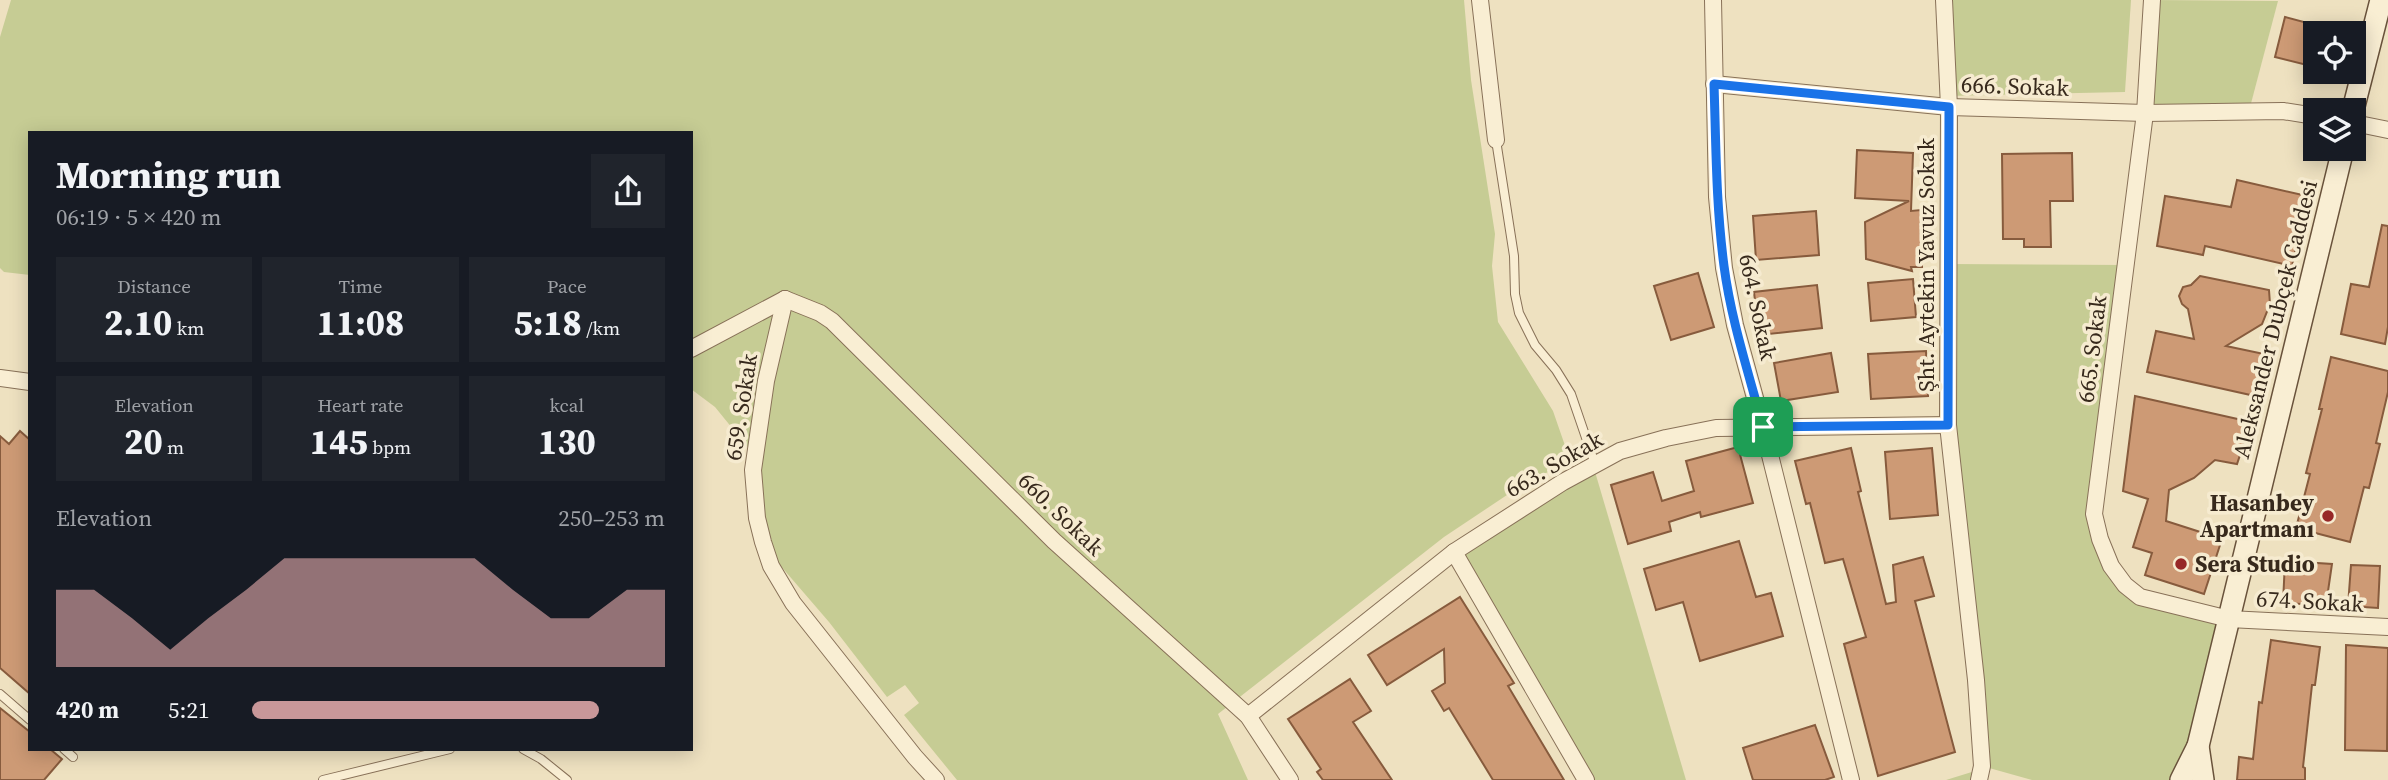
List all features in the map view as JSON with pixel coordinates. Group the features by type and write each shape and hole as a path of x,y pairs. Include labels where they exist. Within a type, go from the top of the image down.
{"main road":[{"path":"2356,98 2381,0"},
{"name":"Aleksander Dubçek Caddesi","path":"2199,746 2340,161"},
{"path":"2181,780 2199,746"},
{"path":"2199,746 2203,780"}],"street":[{"path":"1480,0 1496,140"},
{"name":"664. Sokak","path":"1713,0 1717,197 1724,268 1735,325 1851,780"},
{"name":"Şht. Aytekin Yavuz Sokak","path":"1944,0 1949,107 1948,425 1976,680 1982,765 1979,780"},
{"name":"665. Sokak","path":"2152,0 2145,113 2094,514 2111,566 2125,585 2140,597 2229,619"},
{"name":"666. Sokak","path":"1714,84 1949,107 2145,113 2283,111 2303,114"},
{"path":"2366,125 2388,130"},
{"name":"659. Sokak","path":"693,348 785,299"},
{"name":"659. Sokak","path":"785,299 766,382 753,470 757,518 763,542 771,566 793,603 936,780"},
{"name":"660. Sokak","path":"785,299 820,313 832,321 1054,541 1248,716 1290,780"},
{"path":"0,378 28,382"},
{"name":"663. Sokak","path":"1248,716 1454,552 1595,464 1620,452 1666,438 1716,428 1948,425"},
{"path":"1454,552 1586,780"},
{"name":"674. Sokak","path":"2229,619 2388,627"}],"lane":[{"path":"1496,140 1514,256 1515,294 1519,313 1535,345 1556,370 1571,394 1595,464"},
{"path":"0,694 28,718"},
{"path":"66,751 72,757"},
{"path":"323,780 442,751"},
{"path":"526,751 566,780"}],"green space":[{"path":"11,0 1464,0 1471,80 1495,234 1492,266 1498,322 1553,411 1570,460 1513,491 1444,537 1218,714 1248,780 957,780 904,715 919,703 905,685 887,697 829,622 773,557 765,543 759,461 715,407 693,390 693,131 28,131 28,275 4,272 0,268 0,37"},
{"path":"1943,0 2131,0 2125,92 1948,96"},
{"path":"2152,0 2278,1 2249,111 2145,113"},
{"path":"1948,264 2126,265 2094,514 2125,585 2229,619 2203,780 2032,780 1982,766 1979,780 1946,780 1975,771 1967,615 1948,425"},
{"path":"1593,465 1686,780 1586,780 1454,552"}],"building":[{"path":"2285,17 2303,22 2303,64 2275,57"},
{"path":"1857,150 1913,153 1911,211 1921,210 1922,267 1911,267 1912,271 1866,259 1865,222 1909,201 1855,198"},
{"path":"2072,153 2073,201 2050,201 2051,247 2024,247 2024,239 2003,239 2002,154"},
{"path":"2237,180 2307,196 2292,266 2205,246 2203,255 2157,246 2165,196 2231,207"},
{"path":"1816,211 1819,255 1756,260 1753,216"},
{"path":"2382,225 2388,226 2388,327 2385,344 2341,334 2351,284 2369,287"},
{"path":"1698,273 1714,327 1671,340 1654,286"},
{"path":"2200,276 2269,290 2270,304 2262,324 2226,346 2264,354 2255,396 2147,372 2156,331 2194,339 2188,309 2179,296 2183,287 2191,285"},
{"path":"1913,279 1916,317 1871,321 1868,283"},
{"path":"1817,285 1822,328 1759,335 1754,292"},
{"path":"1926,351 1928,396 1871,399 1868,354"},
{"path":"1831,353 1838,392 1781,401 1774,363"},
{"path":"2331,357 2388,371 2388,392 2376,443 2380,444 2369,488 2364,487 2350,542 2296,528 2310,474 2306,473 2322,409 2319,409"},
{"path":"2135,396 2251,422 2237,464 2215,460 2194,478 2169,490 2166,521 2222,539 2204,594 2145,575 2152,553 2133,547 2148,499 2123,491"},
{"path":"20,431 28,438 28,692 0,668 0,436 9,444"},
{"path":"1738,447 1753,503 1701,517 1700,512 1669,522 1671,531 1628,544 1611,485 1653,472 1662,501 1694,491 1686,461"},
{"path":"1851,448 1861,491 1858,492 1886,604 1896,602 1893,565 1923,557 1934,596 1915,601 1955,752 1878,776 1844,644 1866,637 1843,559 1825,563 1810,503 1806,504 1795,461"},
{"path":"1932,448 1938,515 1890,519 1885,452"},
{"path":"1739,541 1756,597 1771,593 1783,636 1700,661 1683,602 1656,610 1644,569"},
{"path":"2285,561 2332,564 2326,605 2283,603"},
{"path":"2351,565 2380,566 2378,608 2348,606"},
{"path":"1460,597 1514,683 1508,686 1564,780 1493,780 1449,708 1444,711 1432,691 1445,683 1444,649 1387,685 1368,655"},
{"path":"2271,640 2320,647 2315,685 2312,685 2303,767 2305,780 2237,780 2239,757 2253,759 2259,702 2262,703"},
{"path":"2346,645 2388,648 2387,751 2345,750"},
{"path":"1350,679 1371,711 1353,722 1392,780 1323,780 1317,772 1321,769 1288,719"},
{"path":"0,708 28,730 28,751 52,751 62,759 44,780 0,780"},
{"path":"1815,725 1834,777 1825,780 1753,780 1743,748"}],"place":[{"name":"Hasanbey Apartmanı","path":"2328,516"},
{"name":"Sera Studio","path":"2181,564"}],"route":[{"path":"1714,84 1949,107 1948,425 1763,427 1735,325 1724,268 1717,197 1714,84"}]}
